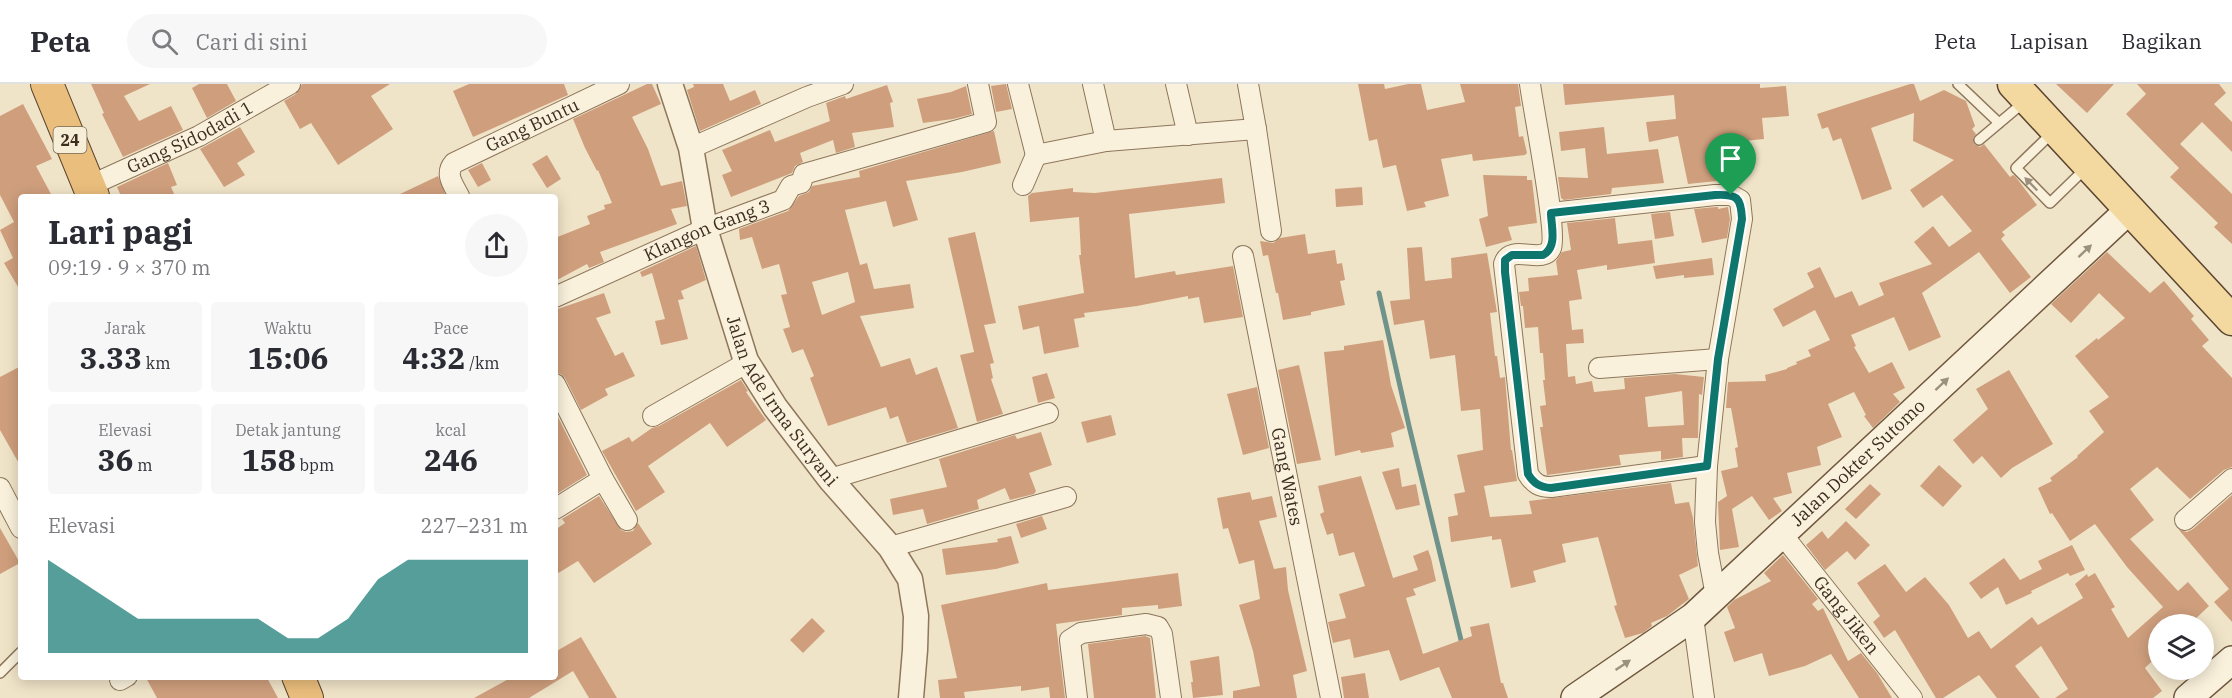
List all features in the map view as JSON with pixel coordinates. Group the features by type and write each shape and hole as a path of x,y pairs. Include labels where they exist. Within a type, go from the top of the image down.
{"highway":[{"name":"24","path":"47,84 91,191"},
{"path":"299,680 307,698"}],"main road":[{"path":"2020,92 2232,320"},
{"name":"Jalan Dokter Sutomo","path":"1575,698 1693,616 1716,596 2129,210"},
{"path":"2188,698 2232,660"}],"street":[{"name":"Gang Sidodadi 1","path":"91,191 199,136 290,84"},
{"name":"Gang Buntu","path":"458,194 449,175 449,170 454,163 619,84"},
{"name":"Jalan Ade Irma Suryani","path":"670,84 691,148 705,229 746,360 775,406 830,479 890,547 910,579 916,615 911,698"},
{"path":"691,148 807,97 843,84"},
{"name":"Klangon Gang 3","path":"558,296 705,229 783,200 791,186 801,183 804,174 986,122 978,84"},
{"path":"1018,84 1036,155 1023,185"},
{"path":"1093,84 1106,141"},
{"path":"1176,84 1188,135"},
{"path":"1248,84 1271,231"},
{"path":"1530,84 1551,213 1552,243 1548,252 1543,255 1512,255 1505,260 1504,264 1528,474 1533,482 1542,487 1551,488 1707,466"},
{"path":"1036,155 1106,141 1256,129"},
{"path":"1551,213 1715,195 1736,197 1740,200 1742,219 1718,359 1707,466 1705,522 1716,596"},
{"name":"Gang Wates","path":"1243,256 1331,698"},
{"path":"1599,368 1718,359"},
{"path":"653,417 741,366 746,360"},
{"path":"558,390 603,479 627,520"},
{"path":"830,479 1048,413"},
{"path":"558,507 603,479"},
{"path":"2185,520 2232,479"},
{"path":"0,488 18,516"},
{"path":"890,547 1066,497"},
{"name":"Gang Jiken","path":"1781,534 1912,698"},
{"path":"1693,616 1704,698"},
{"path":"1073,697 1071,638 1081,633 1146,624 1158,627 1162,634 1171,698"}],"lane":[{"path":"1958,84 1999,123"},
{"path":"1979,140 1999,123 2020,92"},
{"path":"2055,130 2016,168 2050,203 2088,166"},
{"path":"0,673 18,655"}],"building":[{"path":"91,84 150,84 124,96 139,121 171,106 183,130 123,157 102,114 104,113"},
{"path":"199,84 227,84 236,101 207,118 192,88"},
{"path":"302,84 390,84 371,96 393,129 338,165 311,123 300,129 284,101 296,94"},
{"path":"469,84 564,84 568,95 473,137 453,91"},
{"path":"647,84 652,84 661,104 632,117 648,149 661,186 682,181 687,206 671,209 677,224 600,252 604,262 589,268 587,264 558,279 558,237 590,224 587,216 605,209 604,205 612,203 573,119"},
{"path":"693,84 723,84 730,101 755,90 761,104 700,131 687,90 694,87"},
{"path":"1006,84 1012,109 996,112 991,86"},
{"path":"1358,84 1384,84 1385,89 1421,84 1427,110 1465,102 1460,84 1518,84 1521,106 1515,107 1519,137 1523,136 1527,153 1473,161 1472,154 1441,159 1449,196 1424,202 1426,207 1407,211 1396,165 1383,168 1377,139 1369,141"},
{"path":"1563,84 1760,84 1760,88 1786,86 1789,116 1762,118 1764,139 1744,141 1746,178 1688,184 1678,136 1649,142 1646,122 1676,119 1674,95 1565,105"},
{"path":"1914,84 1920,101 1944,90 1966,101 1975,126 1972,129 1976,134 1973,138 1974,144 1980,147 1984,144 2010,177 2015,176 2037,205 2002,232 2005,235 2001,239 2031,277 2010,293 1979,252 1922,293 1941,337 1909,351 1894,317 1851,335 1856,346 1854,347 1869,373 1892,362 1905,388 1893,394 1900,402 1873,428 1864,416 1866,415 1854,392 1828,404 1842,437 1817,447 1821,465 1787,473 1792,493 1773,498 1782,511 1769,520 1752,496 1732,509 1739,547 1720,550 1718,502 1727,496 1721,471 1738,467 1735,448 1738,447 1731,408 1726,408 1728,382 1766,381 1765,375 1797,364 1796,362 1811,356 1808,350 1830,340 1815,310 1783,327 1773,309 1814,287 1807,273 1820,267 1835,298 1852,291 1859,306 1884,295 1879,283 1932,264 1914,242 1933,226 1949,247 1972,231 1942,195 1923,208 1910,190 1954,160 1913,141 1914,113 1871,128 1892,189 1862,200 1841,138 1833,141 1828,127 1822,129 1817,114"},
{"path":"2056,84 2114,84 2087,113"},
{"path":"2137,84 2219,84 2226,93 2214,104 2232,122 2232,152 2202,122 2180,144 2232,194 2232,244 2214,227 2218,223 2170,177 2179,168 2126,114 2146,94"},
{"path":"887,85 893,102 890,103 894,127 852,133 855,147 836,153 833,140 800,153 803,162 795,166 792,173 731,197 722,175 732,171 722,150 770,130 775,142 830,121 826,103 845,96 846,99"},
{"path":"966,86 972,114 923,123 917,99 951,92"},
{"path":"23,104 52,159 36,166 51,194 18,194 18,287 4,263 13,258 0,230 14,222 0,195 0,116"},
{"path":"240,127 255,152 237,163 245,175 224,187 200,149"},
{"path":"1604,127 1607,154 1658,149 1664,183 1612,188 1611,194 1564,200 1561,198 1558,177 1588,178 1585,148 1561,151 1559,132"},
{"path":"994,131 1001,163 906,181 918,220 893,227 886,201 845,210 860,265 867,263 874,289 910,284 914,308 860,316 881,367 910,358 916,375 937,367 958,428 907,443 898,416 890,419 886,407 828,426 810,378 814,376 803,349 792,353 783,329 790,327 781,295 787,294 779,264 762,269 752,237 740,240 739,229 788,211 799,196 809,192 812,186 860,177 859,171","holes":["848,272 855,302 822,315 812,282"]},
{"path":"547,155 561,179 547,188 532,164"},
{"path":"168,163 177,185 171,187 174,194 120,194 117,187"},
{"path":"482,163 491,180 478,187 468,170"},
{"path":"1483,175 1527,176 1527,180 1532,180 1537,223 1508,227 1512,240 1486,247 1479,219 1488,216"},
{"path":"438,176 445,194 400,194"},
{"path":"1222,178 1225,203 1129,214 1135,278 1175,271 1176,275 1233,266 1243,317 1204,323 1199,297 1188,299 1188,296 1084,313 1085,317 1074,319 1079,347 1044,354 1039,326 1023,330 1018,306 1084,293 1079,255 1081,255 1079,217 1030,222 1028,196 1032,193 1073,188 1073,192 1095,193"},
{"path":"1362,187 1363,205 1336,207 1335,189"},
{"path":"1718,207 1718,209 1728,207 1730,219 1727,238 1702,243 1694,209"},
{"path":"1670,212 1674,236 1655,239 1651,214"},
{"path":"1615,218 1618,244 1652,240 1655,263 1607,270 1607,265 1577,270 1582,299 1569,301 1572,330 1583,329 1584,343 1566,344 1568,377 1575,376 1576,384 1592,381 1594,392 1625,389 1624,378 1675,374 1704,377 1702,395 1699,394 1698,438 1682,438 1683,457 1661,460 1661,451 1619,455 1621,465 1547,475 1540,427 1543,427 1540,406 1546,405 1543,353 1540,353 1538,327 1525,328 1519,292 1529,291 1528,278 1558,275 1556,261 1562,252 1571,250 1567,223","holes":["1682,391 1684,425 1648,427 1645,397"]},
{"path":"975,232 996,323 984,325 994,363 990,364 993,378 991,379 1003,414 977,422 960,355 974,352 948,238"},
{"path":"1305,234 1308,254 1335,250 1337,264 1342,263 1345,280 1340,281 1345,305 1283,320 1268,255 1263,256 1260,241 1273,243 1280,238"},
{"path":"696,246 706,280 681,291 684,299 678,300 688,339 661,345 655,321 665,319 652,273 642,277 640,272"},
{"path":"1422,247 1425,281 1452,278 1451,258 1487,253 1497,312 1490,313 1495,356 1497,356 1500,378 1505,377 1511,450 1517,481 1484,486 1490,517 1532,514 1529,501 1671,483 1675,504 1689,502 1698,566 1679,575 1689,599 1667,616 1651,623 1652,626 1643,633 1625,638 1614,606 1617,605 1598,537 1562,544 1566,562 1533,571 1536,582 1511,588 1501,539 1492,540 1492,536 1451,542 1448,517 1458,515 1454,494 1465,492 1457,455 1483,450 1480,409 1461,411 1455,355 1430,359 1424,320 1394,325 1390,301 1410,299 1407,248"},
{"path":"2107,252 2150,293 2164,281 2194,316 2191,319 2209,340 2202,346 2232,378 2232,467 2224,470 2190,499 2157,467 2130,489 2154,520 2130,539 2178,591 2188,582 2209,606 2201,614 2155,614 2163,607 2127,567 2095,524 2070,541 2052,513 2050,514 2038,488 2052,481 2050,478 2078,457 2104,432 2089,411 2109,397 2075,356 2125,318 2099,293 2071,323 2051,304"},
{"path":"1712,258 1714,275 1684,278 1684,275 1656,279 1653,266"},
{"path":"604,293 611,313 596,318 615,356 623,352 635,376 605,389 608,395 581,410 565,378 558,373 558,309"},
{"path":"1383,340 1391,385 1405,428 1391,433 1394,447 1361,453 1360,450 1335,456 1324,352 1344,350 1344,346"},
{"path":"1299,365 1321,460 1297,464 1278,370"},
{"path":"18,368 18,462 0,430 0,377"},
{"path":"2009,370 2053,444 2012,468 2001,478 1982,456 1973,464 1953,440 1988,409 1976,389"},
{"path":"1047,373 1055,398 1038,403 1032,377"},
{"path":"741,380 748,391 746,392 766,420 727,447 710,423 648,466 665,492 636,511 602,451 629,437 632,442 652,428"},
{"path":"1257,387 1269,448 1243,455 1227,394"},
{"path":"1111,415 1116,435 1087,443 1081,422"},
{"path":"558,417 587,475 558,493"},
{"path":"1041,432 1052,465 1029,473 1036,491 1034,494 1010,500 1005,488 977,500 979,509 927,524 923,509 893,515 890,499 947,487 939,459 1015,435 1017,439"},
{"path":"1939,465 1962,486 1943,507 1920,486"},
{"path":"1399,468 1402,487 1416,484 1420,505 1396,510 1382,472"},
{"path":"1361,476 1393,578 1418,570 1413,556 1428,550 1431,558 1436,581 1413,589 1416,595 1406,598 1423,654 1472,636 1470,627 1489,623 1501,683 1503,683 1508,698 1452,698 1439,667 1400,681 1389,650 1354,658 1350,639 1333,643 1328,622 1346,618 1339,594 1365,586 1354,552 1339,556 1333,533 1327,535 1320,514 1324,512 1318,486"},
{"path":"1870,484 1881,494 1856,519 1845,509"},
{"path":"1250,492 1252,500 1272,496 1277,517 1259,521 1274,569 1286,567 1288,590 1307,671 1293,675 1297,698 1233,698 1233,691 1260,686 1253,651 1239,605 1260,599 1254,560 1239,564 1228,528 1223,529 1217,498"},
{"path":"2232,495 2232,622 2214,602 2229,589 2179,530 2187,532 2193,529"},
{"path":"599,496 621,530 633,531 638,523 652,544 594,583 578,561 558,573 558,528 565,523 562,519"},
{"path":"1042,516 1047,529 1021,538 1016,524"},
{"path":"1846,521 1870,545 1855,560 1847,551 1825,570 1806,545 1822,531 1828,539"},
{"path":"0,528 18,560 18,564 0,574"},
{"path":"1011,536 1019,563 996,569 946,575 942,549 998,542 997,539"},
{"path":"2072,545 2085,570 2070,576 2068,573 2006,605 1998,587 1981,599 1969,583 2004,558 2020,580 2042,569 2038,561"},
{"path":"1783,555 1818,599 1812,604 1818,611 1823,608 1848,661 1861,653 1877,673 1892,698 1859,698 1831,654 1805,666 1769,676 1762,653 1734,662 1724,632 1735,628 1727,607 1734,600 1771,581 1764,573"},
{"path":"1885,564 1906,592 1925,577 1949,605 1968,638 1979,631 1991,649 2032,617 2038,625 2083,598 2075,584 2087,574 2088,577 2095,573 2115,607 2111,609 2128,638 2148,620 2148,665 2145,668 2148,672 2148,680 2154,680 2162,691 2153,698 2055,698 2068,689 2041,646 2015,666 2040,698 1997,698 1979,675 1943,698 1936,698 1895,630 1884,638 1873,622 1880,616 1857,583"},
{"path":"1178,573 1182,606 1158,609 1158,605 1122,608 1122,615 1056,624 1065,698 1050,698 1049,687 1021,691 1021,686 964,692 965,698 940,698 938,680 957,678 941,605 1047,583 1048,590"},
{"path":"812,618 825,631 803,653 790,640"},
{"path":"1145,636 1150,638 1156,698 1094,698 1088,644"},
{"path":"581,637 617,698 589,698 573,671 529,698 474,698 507,680 558,680 558,650"},
{"path":"1219,656 1223,695 1193,698 1190,661"},
{"path":"1365,673 1369,698 1344,698 1341,677"},
{"path":"147,680 268,680 278,698 157,698"}],"waterway":[{"path":"1379,293 1462,644"}],"route":[{"path":"1731,195 1740,200 1742,219 1718,359 1707,466 1551,488 1542,487 1533,482 1528,474 1505,260 1512,255 1543,255 1551,249 1551,213 1731,195"}]}
